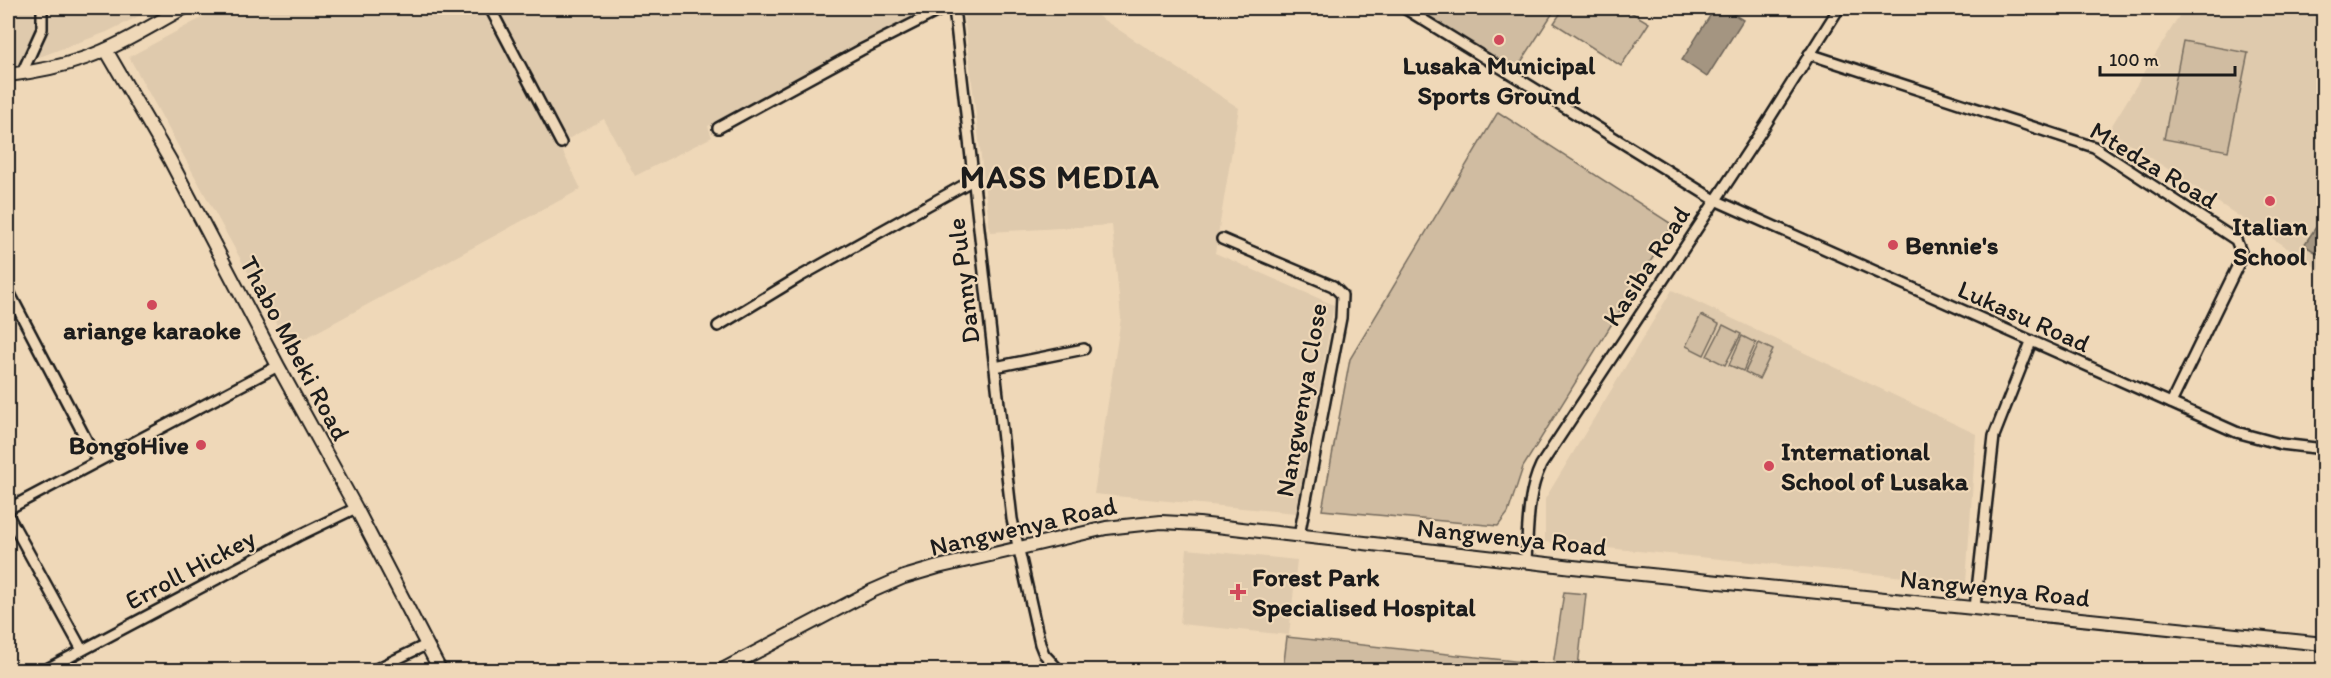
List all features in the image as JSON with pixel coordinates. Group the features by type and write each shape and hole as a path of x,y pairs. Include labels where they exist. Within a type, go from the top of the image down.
{"main road":[{"path":"8,75 65,64 106,50 184,8"},
{"name":"Thabo Mbeki Road","path":"106,50 170,160 441,670"},
{"name":"Nangwenya Road","path":"722,670 872,591 938,567 1106,528 1143,523 1199,524 1526,561 2324,644"}],"street":[{"path":"22,73 42,29 42,8"},
{"path":"490,8 561,143"},
{"path":"718,128 861,50 945,8"},
{"name":"Danny Pule","path":"954,8 1012,519 1040,644 1044,654 1059,670"},
{"name":"Lukasu Road","path":"1404,8 1715,200 2236,432 2281,444 2324,449"},
{"name":"Kasiba Road","path":"1526,561 1531,495 1540,465 1766,124 1839,8"},
{"name":"Mtedza Road","path":"1809,54 2094,147 2236,240 2241,252 2240,258 2171,403"},
{"path":"718,326 801,276 973,180"},
{"name":"Nangwenya Close","path":"1222,239 1333,286 1342,296 1341,318 1299,536"},
{"path":"8,290 97,460"},
{"path":"1975,608 1994,436 2031,342"},
{"path":"995,367 1084,349"},
{"path":"8,509 278,366"},
{"name":"Erroll Hickey","path":"45,670 298,536 356,508"},
{"path":"8,515 82,650"},
{"path":"374,670 426,645"}],"shaded area":[{"path":"8,8 155,8 107,32 8,67"},
{"path":"220,8 935,8 708,126 712,137 635,176 604,119 559,144 581,189 289,347 129,57"},
{"path":"963,8 1092,8 1093,13 1239,108 1215,253 1334,305 1296,513 1094,494 1121,318 1112,225 990,232"},
{"name":"Lusaka Municipal Sports Ground","path":"1412,8 1556,8 1514,73"},
{"path":"1564,8 1624,8 1649,23 1621,66 1554,23"},
{"path":"1715,8 1724,8 1743,20 1707,77 1682,60"},
{"name":"Italian School","path":"2184,8 2323,8 2323,272 2109,130"},
{"path":"2183,41 2248,53 2228,151 2164,139"},
{"path":"1498,112 1673,225 1523,467 1508,513 1498,526 1322,510 1350,359"},
{"path":"2316,227 2323,232 2323,257 2304,245"},
{"name":"International School of Lusaka","path":"1672,290 1976,434 1966,583 1545,542 1545,499"},
{"path":"1701,315 1719,324 1704,355 1686,346"},
{"path":"1723,325 1741,334 1725,365 1707,356"},
{"path":"1742,336 1756,343 1743,371 1729,365"},
{"path":"1759,343 1773,350 1759,379 1745,372"},
{"name":"Forest Park Specialised Hospital","path":"1187,549 1297,560 1289,635 1180,624"},
{"path":"1564,592 1586,594 1578,667 1607,670 1283,670 1287,637 1553,665"}],"place":[{"name":"Lusaka Municipal Sports Ground","path":"1499,40"},
{"name":"Italian School","path":"2270,201"},
{"name":"Bennie's","path":"1893,245"},
{"name":"ariange karaoke","path":"152,305"},
{"name":"BongoHive","path":"201,445"},
{"name":"International School of Lusaka","path":"1769,466"},
{"name":"Forest Park Specialised Hospital","path":"1238,592"}],"district":[{"name":"MASS MEDIA","path":"1060,177"}]}
